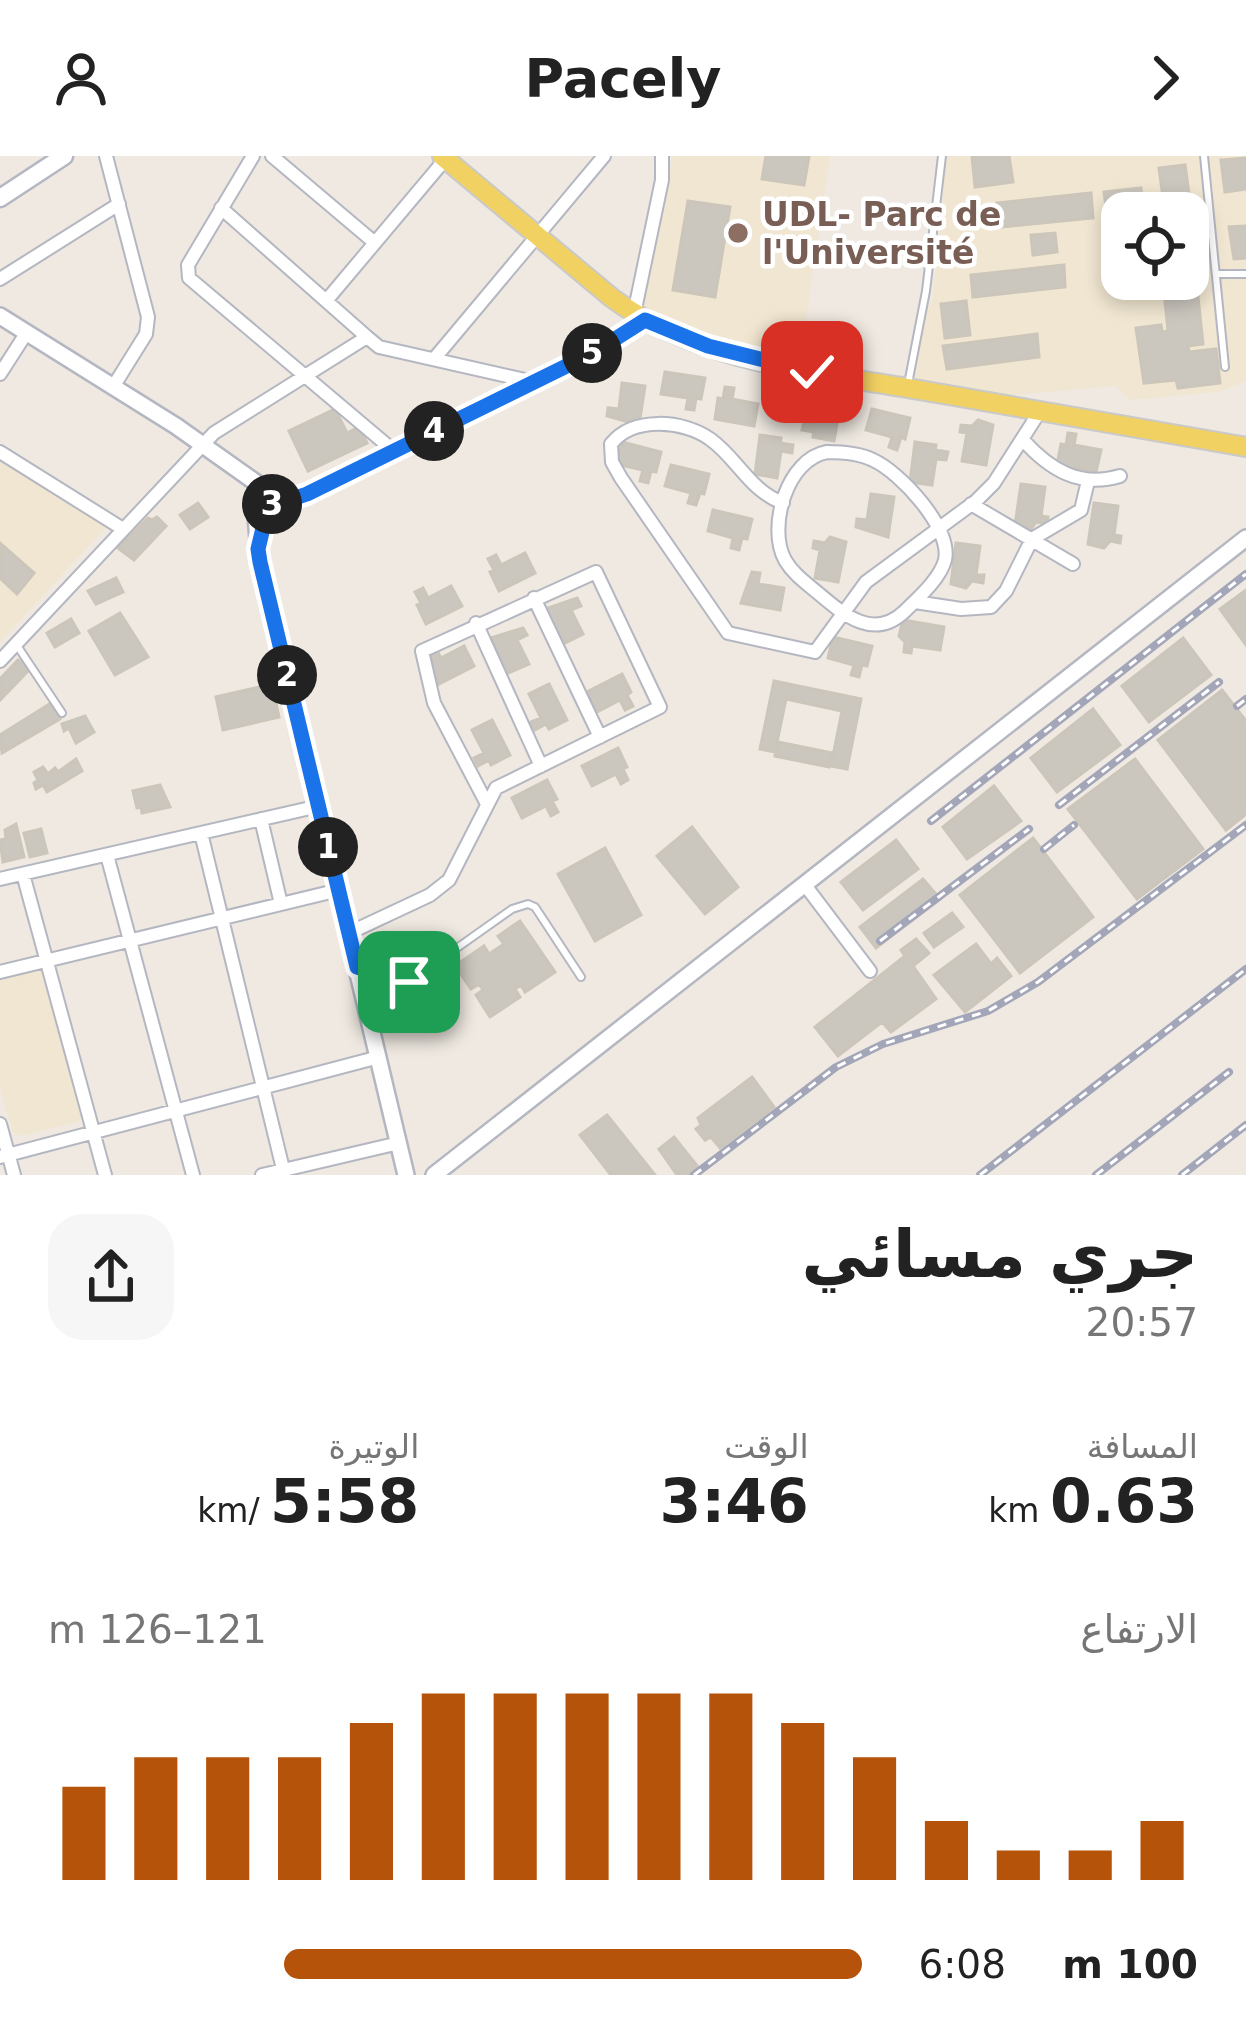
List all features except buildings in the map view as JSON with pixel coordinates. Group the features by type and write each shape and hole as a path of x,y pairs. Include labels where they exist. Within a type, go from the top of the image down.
{"main road":[{"path":"0,198 64,156"},
{"path":"445,157 639,317 683,338 766,363 1246,448"}],"street":[{"path":"106,156 148,326 113,387"},
{"path":"254,156 188,265 191,281 394,451"},
{"path":"272,156 375,243"},
{"path":"434,359 604,156"},
{"path":"263,499 320,486 394,451 593,353 639,317 662,156"},
{"path":"326,301 445,157"},
{"path":"0,279 119,204"},
{"path":"221,208 376,346 534,382"},
{"path":"0,316 237,468 263,499 258,549 406,1175"},
{"path":"0,374 27,332"},
{"path":"0,661 219,428 367,337"},
{"path":"783,503 750,483 720,448 698,432 649,424 629,429 611,444 612,462 621,478 730,635 818,652 866,582 994,483 1040,411"},
{"path":"1023,440 1050,466 1088,481 1120,476"},
{"path":"0,452 123,529"},
{"path":"827,452 858,455 895,473 939,528 945,543 944,564 914,602 887,624 861,624 797,575 784,559 783,503 787,489 812,457 827,452"},
{"path":"914,602 978,610 991,607 1006,591 1032,539 1082,510 1088,481"},
{"path":"971,504 1073,563"},
{"path":"434,1175 1246,538"},
{"path":"349,933 430,895 448,880 496,788 660,707 596,572 428,646 421,657 434,703 487,804"},
{"path":"533,598 599,737"},
{"path":"476,623 541,766"},
{"path":"0,879 319,806"},
{"path":"261,819 281,904"},
{"path":"201,833 283,1169"},
{"path":"107,855 194,1175"},
{"path":"23,874 105,1175"},
{"path":"806,885 869,971"},
{"path":"0,972 339,890"},
{"path":"4,1155 379,1058"},
{"path":"0,1124 4,1155 14,1175"},
{"path":"262,1175 399,1143"}],"lane":[{"path":"908,387 926,291 942,156"},
{"path":"1204,156 1225,367"},
{"path":"1216,274 1246,274"},
{"path":"16,644 62,713"},
{"path":"357,967 409,982 512,909 528,904 535,907 581,977"}],"shaded area":[{"name":"UDL- Parc de l'Université","path":"673,156 830,156 800,358 719,339 643,309"},
{"path":"942,156 1246,156 1246,381 1219,392 1129,400 1116,386 997,396 911,381 921,327 933,297 943,205"},
{"path":"0,460 106,527 0,642"},
{"path":"36,967 44,972 82,1115 80,1121 21,1136 13,1132 0,1089 0,977"}],"railway":[{"path":"931,821 1246,574"},
{"path":"1059,805 1219,682"},
{"path":"1237,706 1246,699"},
{"path":"1044,849 1074,825"},
{"path":"694,1175 836,1067 883,1044 988,1011 1038,982 1246,825"},
{"path":"880,941 1029,829"},
{"path":"980,1175 1246,969"},
{"path":"1096,1175 1229,1072"},
{"path":"1182,1175 1246,1125"}],"place":[{"name":"UDL- Parc de l'Université","path":"738,233"}],"route":[{"path":"409,982 357,967 260,562 258,549 268,507 307,494 593,353 645,320 708,346 812,372"}]}
